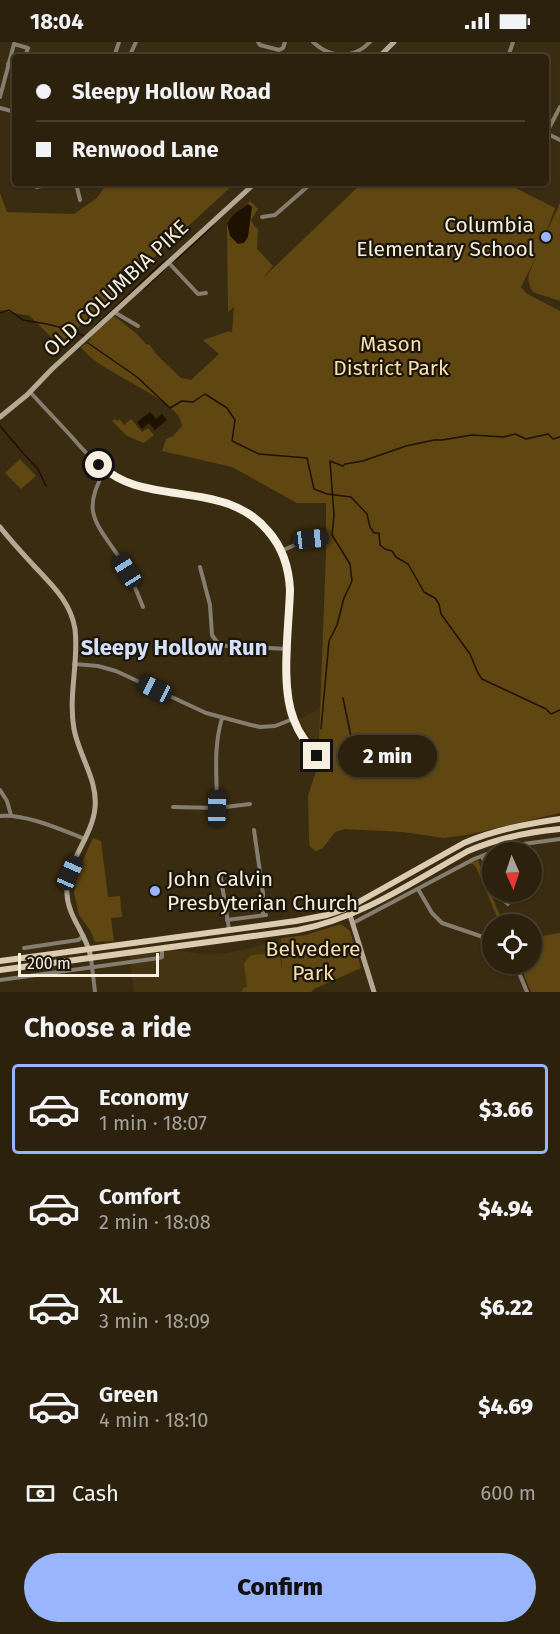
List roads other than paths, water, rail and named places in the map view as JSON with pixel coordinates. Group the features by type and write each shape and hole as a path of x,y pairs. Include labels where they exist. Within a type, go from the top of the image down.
{"main road":[{"path":"0,962 311,919 348,908 464,843 483,835 560,819"},
{"path":"0,970 313,927 350,915 486,843 516,835 560,829"},
{"path":"348,908 350,915"}],"street":[{"path":"258,42 260,45 279,50 283,48 285,42"},
{"path":"313,42 332,54"},
{"path":"354,54 370,42"},
{"path":"382,54 394,42"},
{"path":"0,97 14,44 28,48 26,54"},
{"path":"8,64 12,65"},
{"path":"549,127 560,106"},
{"path":"77,186 80,200"},
{"name":"OLD COLUMBIA PIKE","path":"0,417 30,392 52,369 252,186"},
{"path":"262,217 275,215 308,186"},
{"path":"168,262 198,294 206,293"},
{"path":"114,312 138,326"},
{"path":"30,392 90,458 105,470 135,485 221,500 240,508 264,526 281,551 287,567 290,590 287,695 293,719 303,738 317,756"},
{"path":"105,470 94,491 93,514 98,527 134,583 143,607"},
{"path":"1,531 57,590 66,603 75,628 72,701 75,732 92,781 95,798 94,816 70,873 67,888 68,904 89,950 95,992"},
{"path":"281,551 304,541 325,538"},
{"path":"200,567 210,605 212,635 217,642 225,646 288,649"},
{"path":"74,664 116,670 194,708 222,718 260,727 275,726 293,719"},
{"path":"217,808 215,753 222,718"},
{"path":"0,790 7,801 11,815"},
{"path":"173,807 217,808 250,804"},
{"path":"0,816 11,815 26,818 85,839"},
{"path":"227,920 264,915 254,830"},
{"path":"535,842 560,838"},
{"path":"352,923 482,856"},
{"path":"220,872 229,930"},
{"path":"418,889 432,913 442,923 482,937"},
{"path":"350,915 374,992"},
{"path":"24,948 78,940 84,936"},
{"path":"0,980 159,958 162,957 162,949"},
{"path":"520,974 527,992"}],"waterway":[{"path":"176,260 213,226"},
{"path":"94,327 165,260"},
{"path":"144,289 164,270"},
{"path":"0,313 9,310 23,320 67,329 84,336"},
{"path":"88,343 137,377 170,408 182,401 193,402 205,394 227,408 235,420 232,441 259,454 307,458 314,489 327,494 351,497 367,514 370,527 374,533 379,533 380,545 408,564 424,592 435,598 441,614 470,654 482,679 546,709 551,714 560,710"},
{"path":"0,426 38,469 46,486"},
{"path":"321,729 329,641 352,581 350,564 332,535 334,515 330,461 343,466 406,446 472,435 504,437 515,434 526,439 548,434 553,439 560,437"},
{"path":"343,698 359,775"}],"place":[{"name":"Columbia Elementary School","path":"546,237"},
{"name":"John Calvin Presbyterian Church","path":"155,891"}],"district":[{"name":"Sleepy Hollow Run","path":"174,647"}],"park label":[{"name":"Mason District Park","path":"391,356"},
{"name":"Belvedere Park","path":"313,961"}]}
